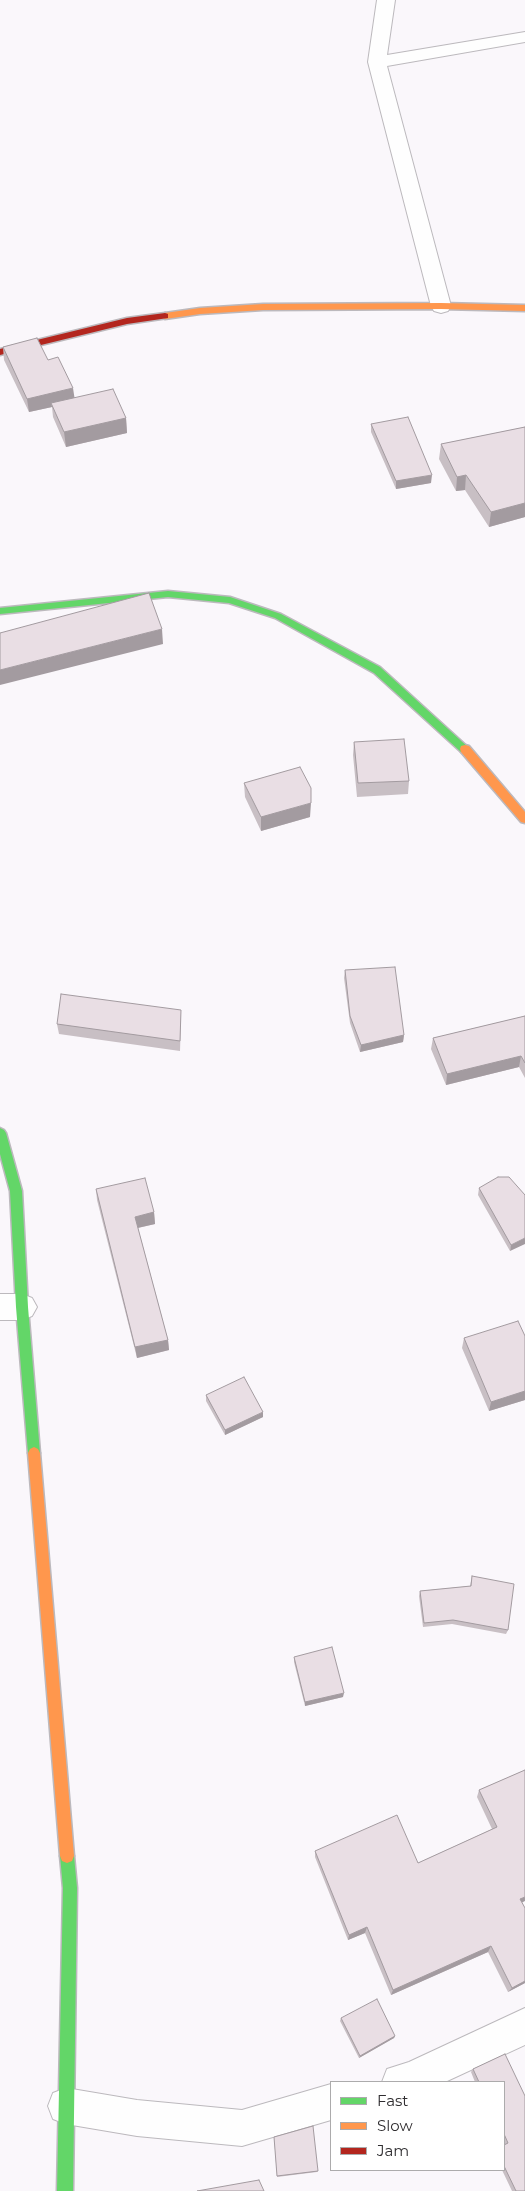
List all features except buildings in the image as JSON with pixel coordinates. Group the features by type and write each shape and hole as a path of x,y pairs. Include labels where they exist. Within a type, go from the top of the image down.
{"street":[{"path":"386,0 377,62 441,306"},
{"path":"377,62 525,37"},
{"path":"0,352 127,321 200,311 263,307 441,306 525,308"},
{"path":"0,612 168,594 230,600 278,616 377,670 473,756 525,819"},
{"path":"0,1133 16,1191 11,1307 70,1888 65,2191"},
{"path":"404,2081 525,2026"},
{"path":"66,2106 137,2118 242,2128 330,2102"}],"traffic: fast":[{"path":"0,611 168,594 230,600 278,616 377,670 465,749"},
{"path":"0,1133 16,1191 22,1307 34,1453"},
{"path":"65,2191 70,1888 67,1856"}],"traffic: slow":[{"path":"165,316 200,311 263,307 441,306 525,308"},
{"path":"465,749 525,819"},
{"path":"34,1453 67,1856"}],"traffic: jam":[{"path":"0,352 127,321 165,316"}]}
